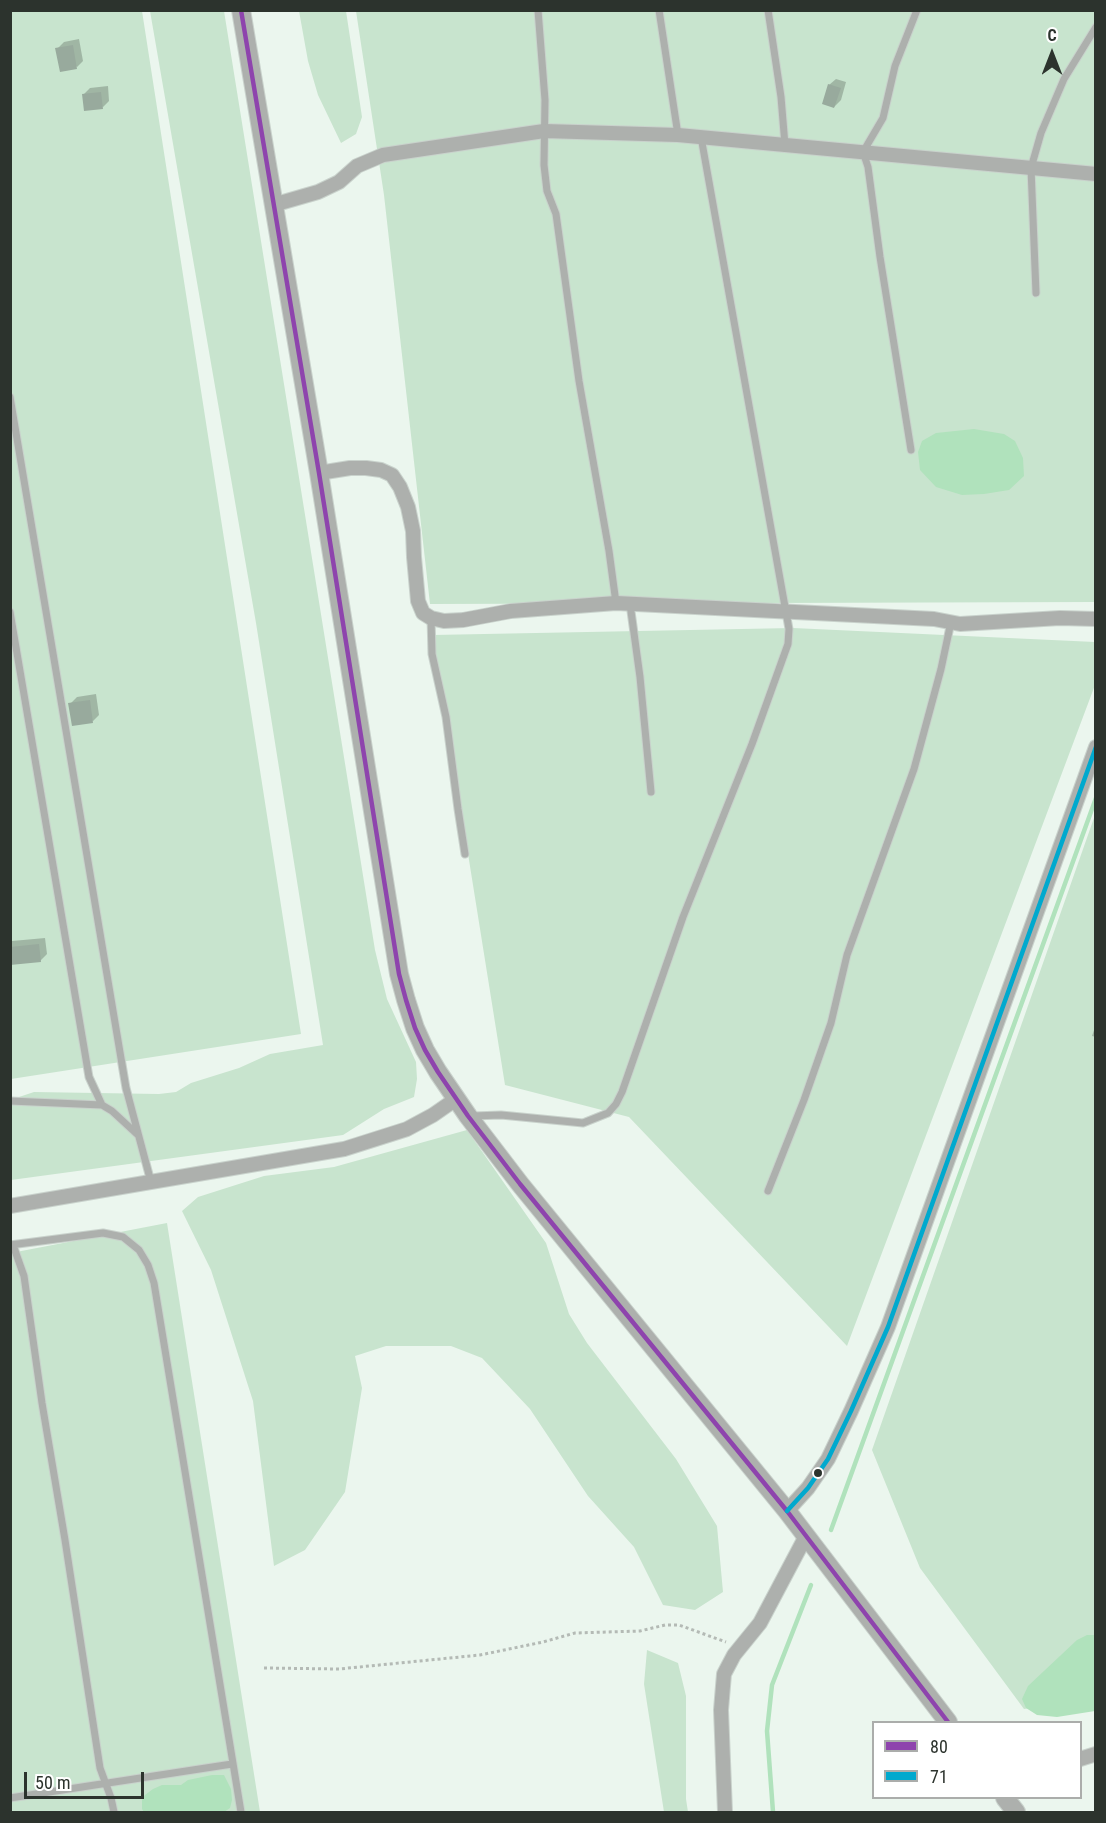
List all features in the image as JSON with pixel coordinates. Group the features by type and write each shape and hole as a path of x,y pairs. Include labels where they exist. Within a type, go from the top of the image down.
{"street":[{"path":"241,10 320,473 399,974 422,1043 456,1099 520,1184 787,1511 947,1721"},
{"path":"273,205 318,192 339,182 357,166 383,155 544,131 678,135 1095,174"},
{"path":"320,473 366,468 381,470 392,475 408,507 413,531 418,601 423,613 431,618 444,621 463,620 511,611 623,604 934,619 960,624 1060,618 1095,619"},
{"path":"787,1511 808,1488 828,1459 888,1327 1095,747"},
{"path":"10,1206 344,1149 407,1129 456,1099"},
{"path":"725,1812 721,1710 724,1674 745,1640 760,1623 806,1536"},
{"path":"1006,1799 1016,1812"}],"lane":[{"path":"538,10 547,191 556,214 579,381 609,551 640,677 651,792"},
{"path":"659,10 678,135"},
{"path":"768,10 771,43 781,97 785,145"},
{"path":"911,450 868,167 863,152 883,118 895,66 917,10"},
{"path":"1036,293 1031,168 1041,134 1064,79 1095,27"},
{"path":"468,1116 501,1115 583,1123 608,1113 616,1104 683,917 753,744 788,644 789,629 701,137"},
{"path":"10,397 126,1088 151,1182"},
{"path":"10,612 88,1077 102,1105"},
{"path":"431,618 432,654 446,717 465,854"},
{"path":"768,1191 831,1023 847,955 914,769 951,622"},
{"path":"10,1101 102,1105 112,1111 139,1136"},
{"path":"114,1812 100,1768 24,1276 12,1245 103,1233 123,1237 139,1250 148,1265 154,1283 241,1812"},
{"path":"10,1798 232,1764"}],"path":[{"path":"264,1668 339,1669 480,1655 575,1633 640,1631 666,1624 679,1625 723,1641 734,1643 745,1640"}],"shaded area":[{"path":"11,11 142,11 301,1034 11,1079"},
{"path":"150,11 224,11 375,950 387,999 416,1062 417,1079 414,1097 384,1109 343,1135 11,1180 10,1100 34,1092 159,1094 176,1092 191,1083 239,1068 270,1054 323,1045 256,623"},
{"path":"299,11 346,11 362,117 356,134 341,143 318,95 308,61"},
{"path":"356,11 1095,11 1095,602 430,604 384,195"},
{"path":"974,429 1004,434 1015,441 1023,458 1024,476 1009,490 962,495 936,487 920,470 918,452 922,441 936,433"},
{"path":"793,628 1095,642 1095,685 847,1346 629,1117 505,1085 433,635"},
{"path":"1095,815 1095,1698 1024,1709 920,1568 872,1450"},
{"path":"467,1130 546,1243 569,1314 587,1343 676,1459 717,1526 723,1592 695,1610 663,1605 634,1547 588,1496 530,1409 482,1358 451,1346 386,1346 355,1356 362,1388 345,1492 305,1550 274,1566 253,1401 211,1270 182,1211 198,1197 264,1176 334,1167"},
{"path":"167,1223 260,1812 11,1812 11,1253"},
{"path":"1087,1635 1095,1635 1095,1711 1057,1717 1037,1715 1026,1708 1022,1699 1028,1686 1077,1640"},
{"path":"647,1650 678,1663 686,1696 688,1812 664,1812 644,1684"},
{"path":"224,1775 231,1789 230,1808 224,1812 144,1812 142,1809 142,1800 153,1789 162,1785 181,1785 188,1780"}],"building":[{"path":"73,45 77,69 60,72 55,48"},
{"path":"828,84 841,88 834,108 822,104"},
{"path":"101,92 103,109 84,111 82,94"},
{"path":"90,700 93,723 72,726 68,703"},
{"path":"39,944 41,962 10,965 10,947"}],"waterway":[{"path":"831,1530 1096,798"},
{"path":"773,1812 767,1731 772,1685 811,1585"}],"transit line":[{"name":"80","path":"241,10 319,473 399,974 415,1028 438,1072 520,1184 787,1511 947,1721"},
{"name":"71","path":"787,1511 808,1488 828,1459 888,1327 1096,747"}]}
